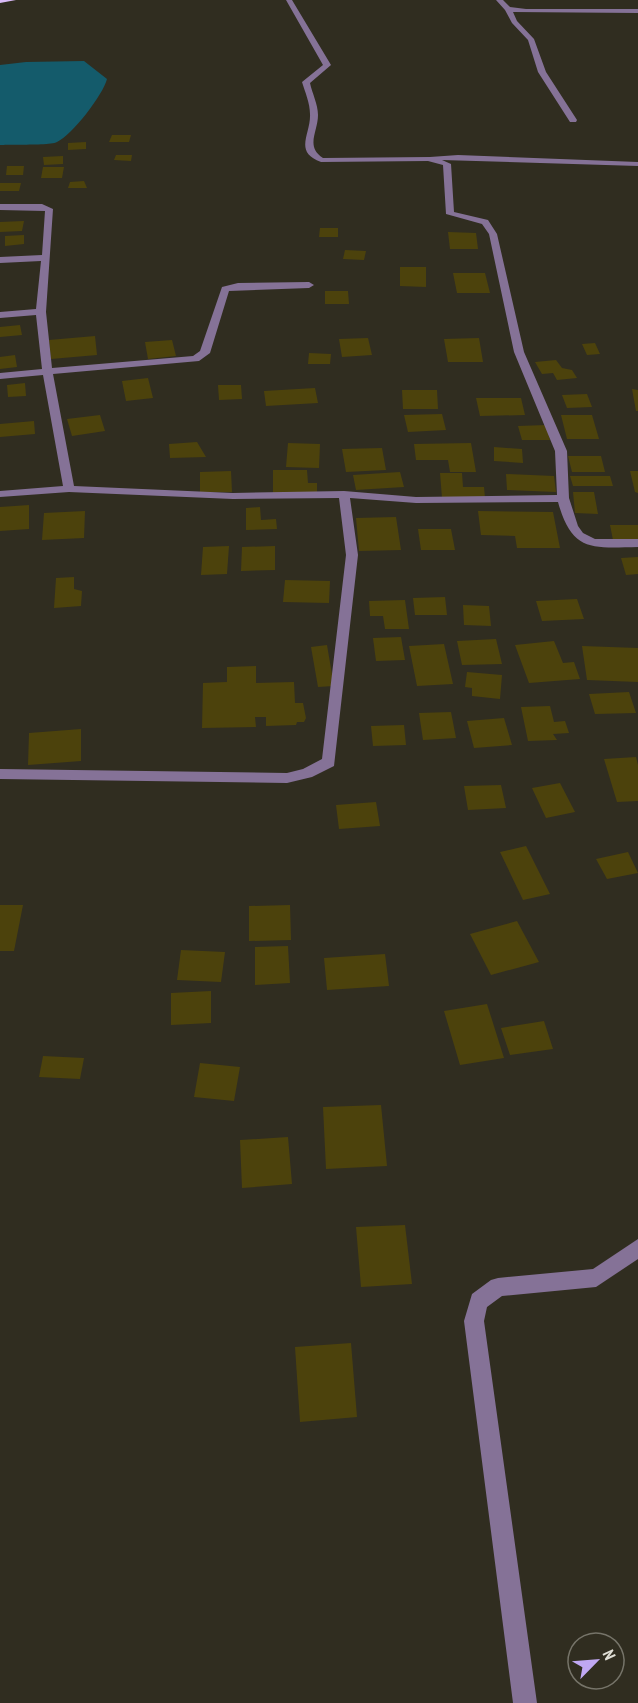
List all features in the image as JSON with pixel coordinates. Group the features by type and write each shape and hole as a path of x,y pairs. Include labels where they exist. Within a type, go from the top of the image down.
{"main road":[{"path":"0,2 13,0"}],"street":[{"path":"289,0 327,65 306,82 314,115 308,147 312,156 321,160 458,157 638,164"},
{"path":"499,0 508,9 514,22 531,39 542,72 573,120"},
{"path":"508,9 638,11"},
{"path":"428,159 447,164 450,214 485,222 493,234 519,352 561,451 563,498 573,529 579,536 596,542 638,543"},
{"path":"0,207 49,209 41,312 48,373 69,489"},
{"path":"0,260 46,258"},
{"path":"0,376 195,360 205,353 225,289 238,286 309,285"},
{"path":"0,315 41,312"},
{"path":"0,494 69,489 233,496 344,494 416,500 563,498"},
{"path":"0,774 287,778 308,773 329,762 352,555 344,494"},
{"path":"525,1703 474,1321 479,1302 498,1287 596,1278 638,1248"}],"water":[{"path":"84,61 107,79 93,104 71,131 53,143 0,145 0,65"}],"building":[{"path":"112,135 131,135 129,142 109,142"},
{"path":"86,142 86,149 68,150 68,143"},
{"path":"116,155 132,155 131,161 114,160"},
{"path":"63,156 63,164 44,165 43,157"},
{"path":"7,166 24,166 23,175 6,175"},
{"path":"43,167 64,167 62,178 41,178"},
{"path":"84,181 87,188 68,188 70,182"},
{"path":"0,183 21,183 19,191 0,191"},
{"path":"24,221 22,231 0,232 0,222"},
{"path":"320,228 338,228 338,237 319,237"},
{"path":"448,232 476,233 478,249 450,249"},
{"path":"24,235 24,244 5,246 5,236"},
{"path":"345,250 366,251 364,260 343,259"},
{"path":"400,267 426,267 426,287 400,286"},
{"path":"453,273 485,273 490,293 457,293"},
{"path":"325,291 348,291 349,304 325,304"},
{"path":"20,325 22,335 0,337 0,327"},
{"path":"95,336 97,355 51,359 49,340"},
{"path":"368,338 372,355 342,357 339,339"},
{"path":"479,338 483,362 448,362 444,339"},
{"path":"172,340 176,356 148,359 145,342"},
{"path":"595,343 600,354 587,355 582,344"},
{"path":"309,353 331,354 330,364 308,364"},
{"path":"15,355 17,367 0,369 0,357"},
{"path":"556,360 562,368 572,370 577,378 557,380 553,373 542,374 535,362"},
{"path":"148,378 153,398 126,401 122,381"},
{"path":"25,383 26,396 8,397 7,385"},
{"path":"218,385 241,385 242,399 219,400"},
{"path":"315,388 318,403 266,406 264,391"},
{"path":"632,389 638,390 638,411 636,411"},
{"path":"402,390 437,390 438,409 403,409"},
{"path":"587,394 592,407 567,408 562,395"},
{"path":"476,398 521,398 525,415 480,416"},
{"path":"442,414 446,430 408,432 404,415"},
{"path":"100,415 105,431 72,436 67,419"},
{"path":"561,415 592,415 599,439 567,439"},
{"path":"34,421 35,434 0,437 0,424"},
{"path":"546,425 550,440 522,440 518,426"},
{"path":"197,442 206,457 170,458 169,444"},
{"path":"288,443 320,444 319,468 286,467"},
{"path":"471,443 476,472 450,472 448,460 416,460 414,444"},
{"path":"494,447 522,449 523,463 494,461"},
{"path":"382,448 386,470 346,472 342,449"},
{"path":"568,456 601,456 605,472 572,472"},
{"path":"273,470 307,470 308,483 317,483 317,493 273,493"},
{"path":"231,471 232,492 200,492 200,472"},
{"path":"630,471 638,471 638,493 635,492"},
{"path":"400,472 404,487 356,490 353,475"},
{"path":"440,473 462,473 463,487 484,487 485,498 442,498"},
{"path":"506,474 554,476 556,492 507,490"},
{"path":"570,476 610,476 613,486 573,486"},
{"path":"573,492 594,492 598,514 575,513"},
{"path":"29,505 29,529 0,531 0,507"},
{"path":"260,507 261,520 276,519 277,529 246,530 246,508"},
{"path":"85,511 84,538 42,540 44,513"},
{"path":"478,511 553,512 560,548 517,548 515,536 481,535"},
{"path":"396,517 401,550 359,551 356,518"},
{"path":"610,525 638,525 638,540 613,540"},
{"path":"418,529 451,529 455,550 421,550"},
{"path":"229,546 227,574 201,575 203,547"},
{"path":"275,546 275,570 241,571 242,547"},
{"path":"638,557 638,574 626,575 621,558"},
{"path":"74,577 74,589 82,591 81,606 54,608 56,578"},
{"path":"285,580 330,581 329,603 283,602"},
{"path":"445,597 447,615 415,615 413,598"},
{"path":"577,599 584,619 542,621 536,601"},
{"path":"405,600 409,629 385,629 383,616 370,616 369,601"},
{"path":"463,605 489,606 491,626 464,625"},
{"path":"401,637 405,660 376,661 373,638"},
{"path":"496,639 502,664 462,665 457,641"},
{"path":"554,641 563,663 574,662 580,679 529,683 515,645"},
{"path":"444,644 453,684 417,686 409,646"},
{"path":"327,645 334,686 318,687 311,647"},
{"path":"582,646 638,648 638,682 587,680"},
{"path":"256,666 256,683 294,682 295,703 303,703 306,718 304,722 297,722 296,725 266,726 266,717 255,717 256,727 202,728 203,683 227,682 227,667"},
{"path":"467,672 502,675 500,699 472,696 472,688 465,687"},
{"path":"629,692 636,713 595,714 589,694"},
{"path":"550,706 554,722 565,721 569,733 553,734 557,740 528,741 521,707"},
{"path":"451,712 456,738 423,740 419,713"},
{"path":"504,718 512,745 474,748 467,721"},
{"path":"404,725 406,745 373,746 371,726"},
{"path":"81,729 81,761 28,765 29,733"},
{"path":"636,757 638,801 617,802 604,759"},
{"path":"560,783 575,812 546,818 532,788"},
{"path":"501,785 506,808 468,810 464,786"},
{"path":"376,802 380,826 339,829 336,805"},
{"path":"526,846 550,894 523,900 500,852"},
{"path":"628,852 638,873 607,879 596,859"},
{"path":"0,905 23,905 14,951 0,951"},
{"path":"290,905 291,940 249,941 249,906"},
{"path":"517,921 539,962 491,975 470,934"},
{"path":"288,946 290,983 255,985 255,947"},
{"path":"181,950 225,952 221,982 177,980"},
{"path":"385,954 389,986 327,990 324,958"},
{"path":"211,991 211,1023 171,1025 171,993"},
{"path":"487,1004 504,1058 460,1065 444,1011"},
{"path":"544,1021 553,1049 510,1055 501,1028"},
{"path":"43,1056 84,1058 80,1079 39,1077"},
{"path":"200,1063 240,1067 234,1101 194,1097"},
{"path":"381,1105 387,1166 326,1169 323,1107"},
{"path":"288,1137 292,1184 242,1188 240,1140"},
{"path":"405,1225 412,1284 361,1287 356,1227"},
{"path":"351,1343 357,1417 300,1422 295,1347"}]}
